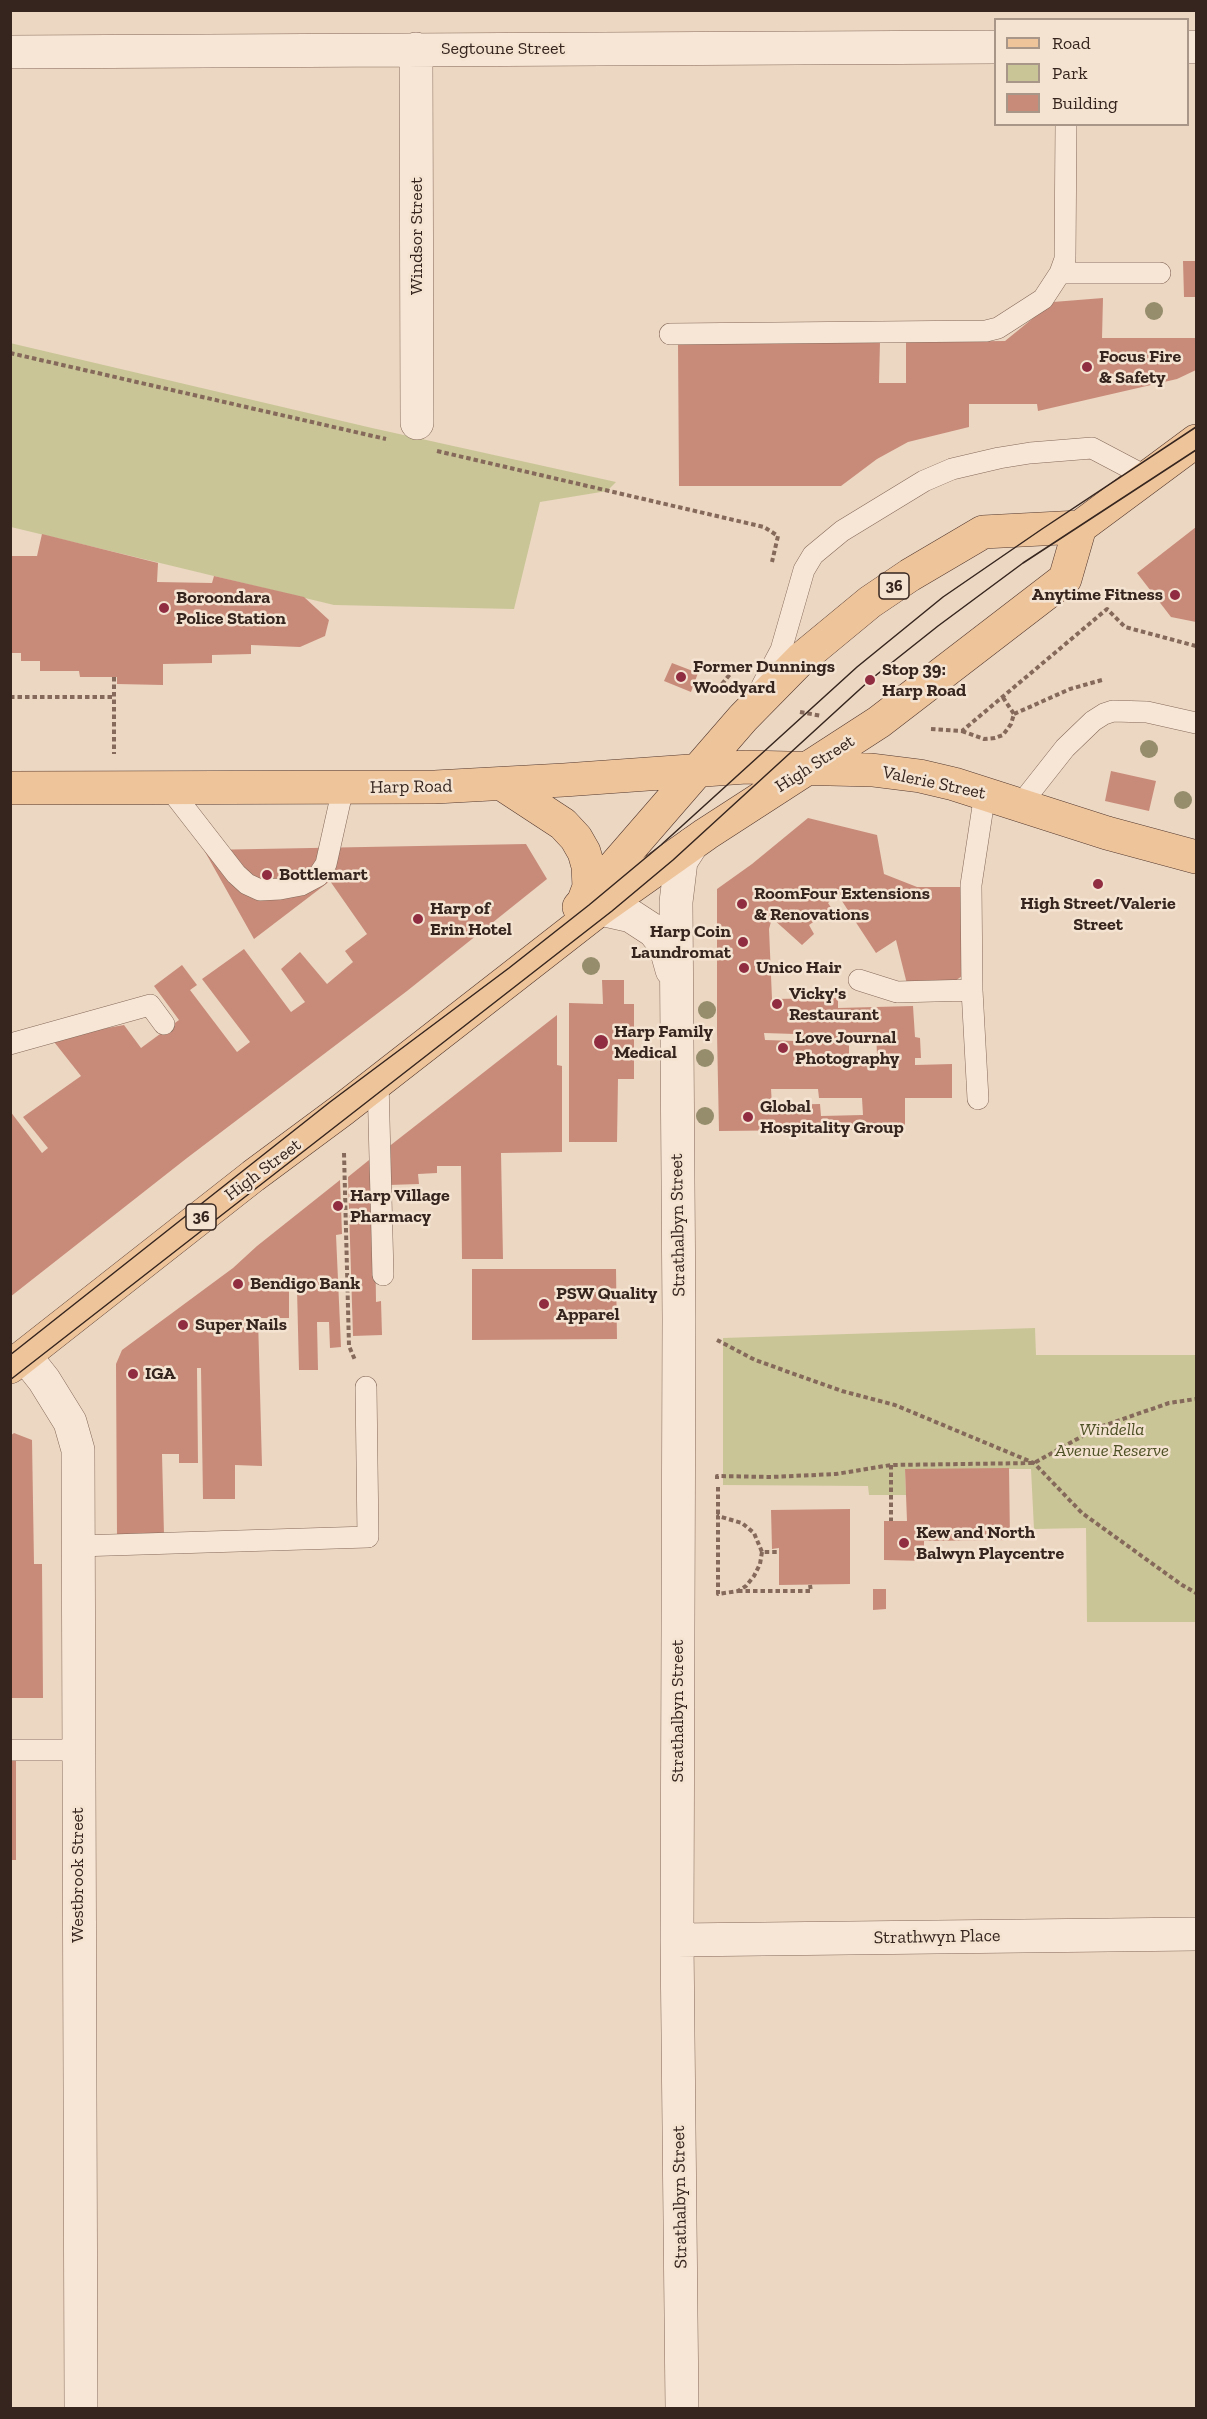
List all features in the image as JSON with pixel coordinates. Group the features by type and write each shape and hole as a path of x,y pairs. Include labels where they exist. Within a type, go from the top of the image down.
{"main road":[{"path":"1080,527 1197,441"},
{"name":"High Street","path":"18,1362 253,1176 517,975 591,906 743,718 801,659 838,626 910,575 983,532 1080,527 1065,579 911,699 692,844 591,906"},
{"name":"Harp Road","path":"10,788 343,788 502,784 699,770 811,767"},
{"name":"Valerie Street","path":"811,767 872,770 920,776 985,793 1107,834 1197,857"},
{"path":"502,784 562,824 576,838 584,852 588,867 591,906"}],"street":[{"name":"Segtoune Street","path":"10,52 994,47"},
{"name":"Windsor Street","path":"416,49 417,423"},
{"name":"Strathalbyn Street","path":"675,1014 676,886 681,861 692,844"},
{"name":"Strathalbyn Street","path":"591,906 631,916 654,931 665,945 674,981 679,1319 677,1940 682,2409"},
{"name":"Westbrook Street","path":"18,1362 55,1396 75,1435 78,1450 81,2409"},
{"name":"Strathwyn Place","path":"677,1940 1197,1934"}],"lane":[{"path":"670,334 986,331 998,328 1043,299 1060,273 1065,259 1066,126"},
{"path":"1060,273 1160,273"},
{"name":"High Street","path":"743,718 781,650 808,562 827,541 883,504 924,481 952,469 1030,453 1092,448 1147,477"},
{"path":"1020,804 1065,748 1093,721 1104,714 1113,711 1147,712 1197,723"},
{"path":"170,789 236,874 247,884 260,890 301,885 318,876 326,864 343,788"},
{"path":"978,1099 972,990 971,885 985,793"},
{"path":"859,980 897,992 972,990"},
{"path":"10,1044 150,1005 164,1024"},
{"path":"378,1081 383,1275"},
{"path":"78,1546 369,1537 366,1386"},
{"path":"10,1750 78,1750"}],"path":[{"path":"114,677 114,787"},
{"path":"962,731 984,740 1003,735 1011,724 1014,714 1002,696"},
{"path":"10,697 115,697"},
{"path":"342,1110 349,1346 366,1386"},
{"path":"717,1340 755,1360 842,1391 895,1405 1034,1463 1082,1514 1182,1585 1197,1593"},
{"path":"810,1585 811,1591 738,1591 718,1594 717,1476 771,1477 836,1474 891,1465 1034,1463 1097,1428 1169,1403 1197,1400"},
{"path":"891,1465 891,1521"},
{"path":"718,1516 742,1523 754,1533 762,1552 760,1564 754,1576 738,1591"},
{"path":"762,1552 779,1552"}],"green space":[{"path":"10,343 372,428 616,482 607,491 540,502 514,609 334,605 11,527"},
{"name":"Windella Avenue Reserve","path":"1035,1328 1036,1355 1196,1355 1196,1622 1087,1622 1086,1528 1034,1529 1031,1469 905,1469 906,1495 869,1495 868,1486 723,1485 723,1338"}],"building":[{"path":"1183,261 1196,261 1196,297 1184,297"},
{"path":"1103,298 1102,338 1196,338 1196,370 1177,379 1038,411 1037,404 969,404 969,427 908,442 877,459 841,486 679,486 678,343 880,342 879,383 906,383 906,342 1005,341 1053,302"},
{"name":"Anytime Fitness","path":"1196,527 1196,622 1171,617 1137,573"},
{"name":"Boroondara Police Station","path":"42,534 158,563 157,582 212,583 214,576 304,597 329,620 325,636 300,647 251,645 251,654 212,655 212,663 163,664 163,685 117,684 117,677 80,677 79,671 40,671 40,661 21,661 21,653 10,653 10,556 37,556"},
{"name":"Former Dunnings Woodyard","path":"672,663 698,673 691,692 664,681"},
{"path":"1111,771 1156,781 1149,811 1105,801"},
{"path":"808,818 877,835 884,874 917,887 961,887 962,976 951,984 907,984 896,940 876,953 838,895 828,903 832,909 809,925 814,934 802,945 772,918 769,929 772,999 838,998 838,1008 913,1006 915,1037 920,1038 921,1058 915,1058 915,1065 952,1064 952,1098 905,1098 905,1129 719,1131 717,889 752,864","holes":["876,1032 877,1055 849,1055 849,1033","764,1033 795,1034 796,1041 765,1040","771,1089 818,1089 819,1098 862,1098 863,1115 821,1116 820,1104 772,1105"]},
{"path":"526,844 547,879 407,991 187,1158 10,1297 10,1224 12,1223 10,1220 10,1111 42,1153 48,1148 23,1117 81,1076 51,1038 124,1025 141,1048 179,1020 154,986 182,965 197,985 190,990 237,1052 250,1042 202,979 244,949 291,1012 305,1002 281,969 300,952 327,984 353,962 345,951 367,934 330,881 254,939 204,850"},
{"name":"Harp Family Medical","path":"602,980 624,980 624,1004 634,1004 634,1079 618,1079 617,1142 569,1142 569,1003 603,1004"},
{"path":"557,1015 557,1065 562,1066 562,1152 501,1153 503,1259 462,1259 461,1166 437,1166 437,1173 418,1174 419,1184 389,1185 387,1148"},
{"path":"374,1156 376,1302 381,1301 382,1335 353,1336 348,1177"},
{"path":"340,1180 342,1234 336,1235 341,1347 330,1348 329,1322 317,1322 318,1370 299,1370 297,1289 289,1289 289,1318 258,1318 262,1466 235,1465 235,1499 203,1499 201,1368 197,1368 198,1463 179,1463 179,1454 162,1454 164,1535 117,1536 116,1364 122,1350 233,1268"},
{"name":"PSW Quality Apparel","path":"472,1269 616,1269 617,1339 472,1340"},
{"path":"14,1433 32,1440 34,1564 42,1564 43,1698 10,1698 10,1436"},
{"path":"1009,1468 1010,1540 924,1541 924,1561 884,1560 884,1521 907,1521 905,1469"},
{"path":"850,1509 850,1584 779,1585 779,1548 772,1549 771,1510"},
{"path":"873,1589 886,1589 886,1609 873,1610"},
{"path":"16,1757 16,1860 10,1860 10,1758"}],"tram line":[{"path":"10,1355 330,1102 589,905 661,845 857,667 943,597 1196,427"},
{"path":"10,1380 612,911 673,860 870,680 938,626 1023,563 1196,450"}],"place":[{"name":"Focus Fire & Safety","path":"1087,367"},
{"name":"Anytime Fitness","path":"1175,595"},
{"name":"Boroondara Police Station","path":"164,608"},
{"name":"Former Dunnings Woodyard","path":"681,677"},
{"name":"Stop 39: Harp Road","path":"870,680"},
{"name":"Bottlemart","path":"267,875"},
{"name":"High Street/Valerie Street","path":"1098,884"},
{"name":"RoomFour Extensions & Renovations","path":"742,904"},
{"name":"Harp of Erin Hotel","path":"418,919"},
{"name":"Harp Coin Laundromat","path":"743,942"},
{"name":"Unico Hair","path":"744,968"},
{"name":"Vicky's Restaurant","path":"777,1004"},
{"name":"Harp Family Medical","path":"601,1042"},
{"name":"Love Journal Photography","path":"783,1048"},
{"name":"Global Hospitality Group","path":"748,1117"},
{"name":"Harp Village Pharmacy","path":"338,1206"},
{"name":"Bendigo Bank","path":"238,1284"},
{"name":"PSW Quality Apparel","path":"544,1304"},
{"name":"Super Nails","path":"183,1325"},
{"name":"IGA","path":"133,1374"},
{"name":"Kew and North Balwyn Playcentre","path":"904,1543"}]}
